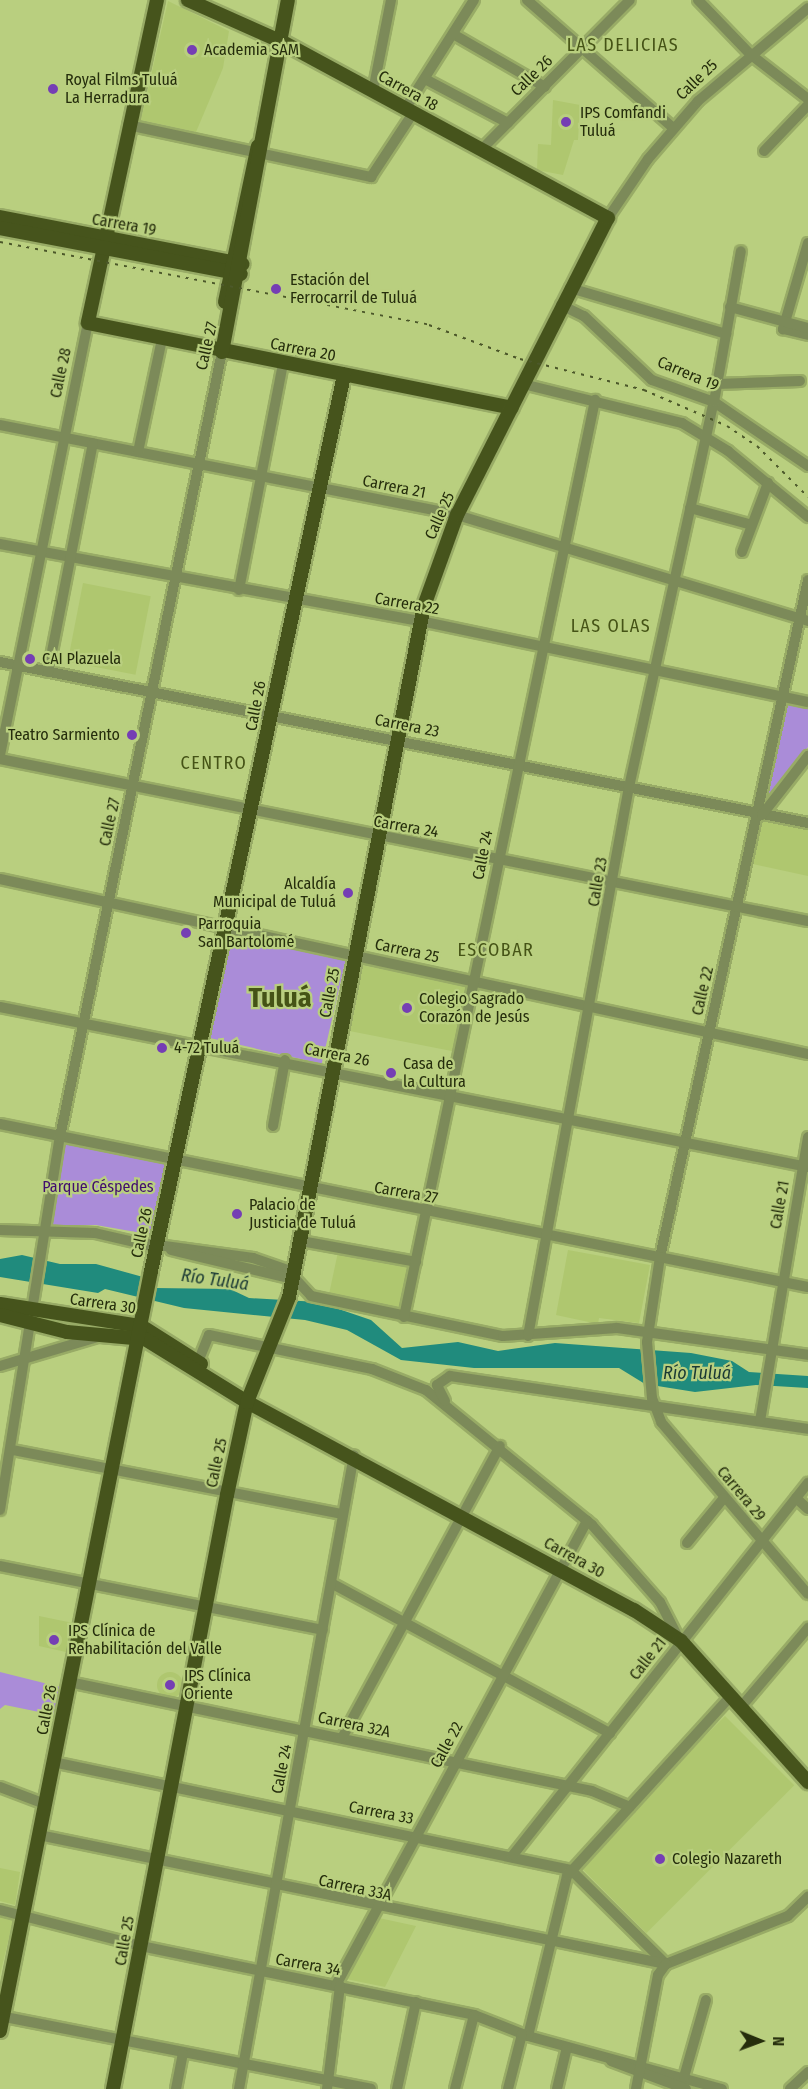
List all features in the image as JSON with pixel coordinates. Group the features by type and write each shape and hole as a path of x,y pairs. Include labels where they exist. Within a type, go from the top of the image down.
{"main road":[{"name":"Calle 28","path":"88,323 156,0"},
{"name":"Carrera 18","path":"188,0 280,41 608,218"},
{"name":"Calle 27","path":"218,351 237,268 288,0"},
{"name":"Carrera 19","path":"0,217 103,244"},
{"name":"Calle 25","path":"113,2089 169,1785 227,1495 249,1398 289,1297 301,1241 354,954 420,621 457,515 570,288 608,218"},
{"name":"Carrera 19","path":"0,228 237,268"},
{"name":"Carrera 20","path":"88,323 218,351 512,408"},
{"name":"Calle 26","path":"0,2031 1,2016 141,1325 154,1244 175,1161 252,812 294,600 344,375"},
{"name":"Carrera 30","path":"0,1304 141,1325 249,1398"},
{"name":"Carrera 30","path":"0,1315 29,1309 100,1337 141,1325"},
{"name":"Carrera 30","path":"141,1325 249,1398 560,1569 681,1641 806,1774"}],"street":[{"path":"373,91 391,0"},
{"path":"128,125 258,149 371,177 409,111 424,79 474,0"},
{"path":"527,0 673,128"},
{"name":"Calle 26","path":"481,150 583,50 630,0"},
{"path":"698,0 750,54 808,99"},
{"name":"Calle 25","path":"608,218 673,128 750,54 808,8"},
{"path":"453,34 545,87"},
{"path":"424,79 508,123"},
{"path":"764,151 808,105"},
{"path":"808,243 783,329 808,335"},
{"path":"714,402 741,251"},
{"path":"570,288 726,334"},
{"name":"Carrera 19","path":"561,306 584,316 652,381 714,402 808,466"},
{"path":"730,307 808,328"},
{"name":"Calle 28","path":"0,757 88,323"},
{"path":"138,452 162,339"},
{"name":"Calle 27","path":"1,1502 13,1450 29,1309 60,1137 153,693 218,351"},
{"path":"239,590 283,363"},
{"path":"717,384 800,381"},
{"path":"523,384 661,414 706,435 808,517"},
{"name":"Calle 24","path":"404,1317 449,1092 474,981 516,763 595,400"},
{"name":"Calle 23","path":"528,1336 592,1005 629,787 714,402"},
{"name":"Carrera 21","path":"0,425 457,515 804,620"},
{"path":"48,672 93,443"},
{"path":"742,552 768,483"},
{"path":"690,508 752,525"},
{"name":"Carrera 22","path":"0,544 239,590 420,621 808,702"},
{"name":"Calle 22","path":"655,1410 647,1336 660,1257 737,907 760,814 782,697 804,620 808,580"},
{"name":"Carrera 23","path":"0,662 397,739 808,823"},
{"path":"760,814 808,756"},
{"name":"Carrera 24","path":"0,757 378,838 498,859 808,921"},
{"name":"Carrera 25","path":"0,879 227,925 808,1054"},
{"name":"Carrera 26","path":"0,1006 570,1116 805,1166"},
{"path":"273,1126 285,1060"},
{"name":"Carrera 27","path":"0,1124 311,1190 808,1287"},
{"name":"Calle 21","path":"760,1421 782,1281 805,1166 808,1137"},
{"path":"0,1230 95,1233 253,1258 287,1270 311,1296 404,1317 528,1336 575,1327 771,1354 808,1355"},
{"path":"301,1241 416,1263"},
{"path":"198,1362 209,1335 272,1341 372,1369 445,1402 587,1521 654,1594 681,1641"},
{"path":"0,1366 100,1337"},
{"path":"445,1402 437,1385 450,1376 655,1410 760,1421 808,1429"},
{"name":"Carrera 29","path":"655,1410 724,1498 808,1594"},
{"path":"342,1738 460,1514 500,1446"},
{"path":"13,1450 227,1495 343,1514"},
{"name":"Calle 24","path":"239,2089 354,1455"},
{"name":"Calle 21","path":"513,1855 808,1483"},
{"path":"687,1543 724,1498"},
{"path":"796,1498 808,1509"},
{"name":"Calle 22","path":"328,2086 338,1985 415,1834 587,1521"},
{"path":"0,1566 323,1630"},
{"path":"331,1583 402,1622 505,1673 610,1733"},
{"path":"741,1707 808,1628"},
{"name":"Carrera 32A","path":"69,1682 454,1762 618,1799 630,1807"},
{"path":"508,2089 525,2035 562,1886 571,1870 731,1696"},
{"name":"Carrera 33","path":"54,1762 415,1834 571,1870"},
{"path":"0,1787 45,1804"},
{"name":"Carrera 33A","path":"39,1834 156,1863 666,1964"},
{"path":"571,1870 666,1964"},
{"path":"636,2089 658,1975 666,1964 788,1917 808,1897"},
{"name":"Carrera 34","path":"0,1910 22,1918 141,1946 474,2015 525,2035 640,2069 687,2089"},
{"path":"684,2077 706,2000"},
{"path":"397,2089 416,2002"},
{"path":"455,2089 474,2015"},
{"path":"1,2016 244,2066 328,2086 371,2089"},
{"path":"556,2089 567,2048"},
{"path":"176,2089 183,2054"},
{"name":"Carrera 34","path":"640,2069 684,2077 722,2089"},
{"path":"790,2089 808,2072"}],"shaded area":[{"name":"Academia SAM","path":"168,1 229,31 223,68 196,132 141,120"},
{"name":"IPS Comfandi Tuluá","path":"553,100 580,105 578,140 574,140 563,175 537,170 538,144 551,145"},
{"path":"83,583 151,596 135,675 68,662"},
{"path":"762,821 808,829 808,876 753,864"},
{"name":"Colegio Sagrado Corazón de Jesús","path":"361,965 467,986 454,1051 348,1031"},
{"path":"568,1250 650,1265 639,1323 599,1318 598,1324 556,1315"},
{"path":"338,1252 410,1267 401,1312 328,1297"},
{"path":"39,1616 73,1623 66,1652 39,1646"},
{"name":"IPS Clínica Oriente","path":"170,1672 179,1676 183,1685 179,1694 170,1698 161,1694 157,1685 161,1676"},
{"path":"725,1716 794,1785 647,1933 577,1864"},
{"path":"0,1868 20,1872 15,1905 0,1901"},
{"path":"0,1915 13,1920 0,1975"},
{"path":"379,1918 416,1926 385,1987 346,1979"}],"green space":[{"path":"788,702 808,706 808,747 765,805"},
{"path":"231,932 346,959 322,1064 207,1037"},
{"name":"Parque Céspedes","path":"65,1141 169,1165 153,1235 96,1225 48,1226"},
{"path":"0,1672 60,1687 54,1715 5,1705 0,1709"}],"water":[{"name":"Río Tuluá","path":"22,1255 60,1264 96,1264 143,1277 155,1288 230,1289 249,1298 318,1302 371,1320 402,1348 458,1342 498,1351 555,1343 691,1353 732,1361 749,1372 808,1376 808,1388 756,1385 695,1392 645,1384 619,1368 474,1368 401,1360 347,1330 305,1320 184,1308 105,1289 98,1293 0,1277 0,1259"}],"railway":[{"path":"0,242 429,325 520,359 644,390 727,426 757,446 808,497"}],"place":[{"name":"Academia SAM","path":"192,50"},
{"name":"Royal Films Tuluá La Herradura","path":"53,89"},
{"name":"IPS Comfandi Tuluá","path":"566,122"},
{"name":"Estación del Ferrocarril de Tuluá","path":"276,289"},
{"name":"CAI Plazuela","path":"30,659"},
{"name":"Teatro Sarmiento","path":"132,735"},
{"name":"Alcaldía Municipal de Tuluá","path":"348,893"},
{"name":"Parroquia San Bartolomé","path":"186,933"},
{"name":"Colegio Sagrado Corazón de Jesús","path":"407,1008"},
{"name":"4-72 Tuluá","path":"162,1048"},
{"name":"Casa de la Cultura","path":"391,1073"},
{"name":"Palacio de Justicia de Tuluá","path":"237,1214"},
{"name":"IPS Clínica de Rehabilitación del Valle","path":"54,1640"},
{"name":"IPS Clínica Oriente","path":"170,1685"},
{"name":"Colegio Nazareth","path":"660,1859"}],"district":[{"name":"LAS DELICIAS","path":"623,45"},
{"name":"LAS OLAS","path":"611,626"},
{"name":"CENTRO","path":"214,763"},
{"name":"ESCOBAR","path":"496,950"},
{"name":"Tuluá","path":"280,998"}]}
